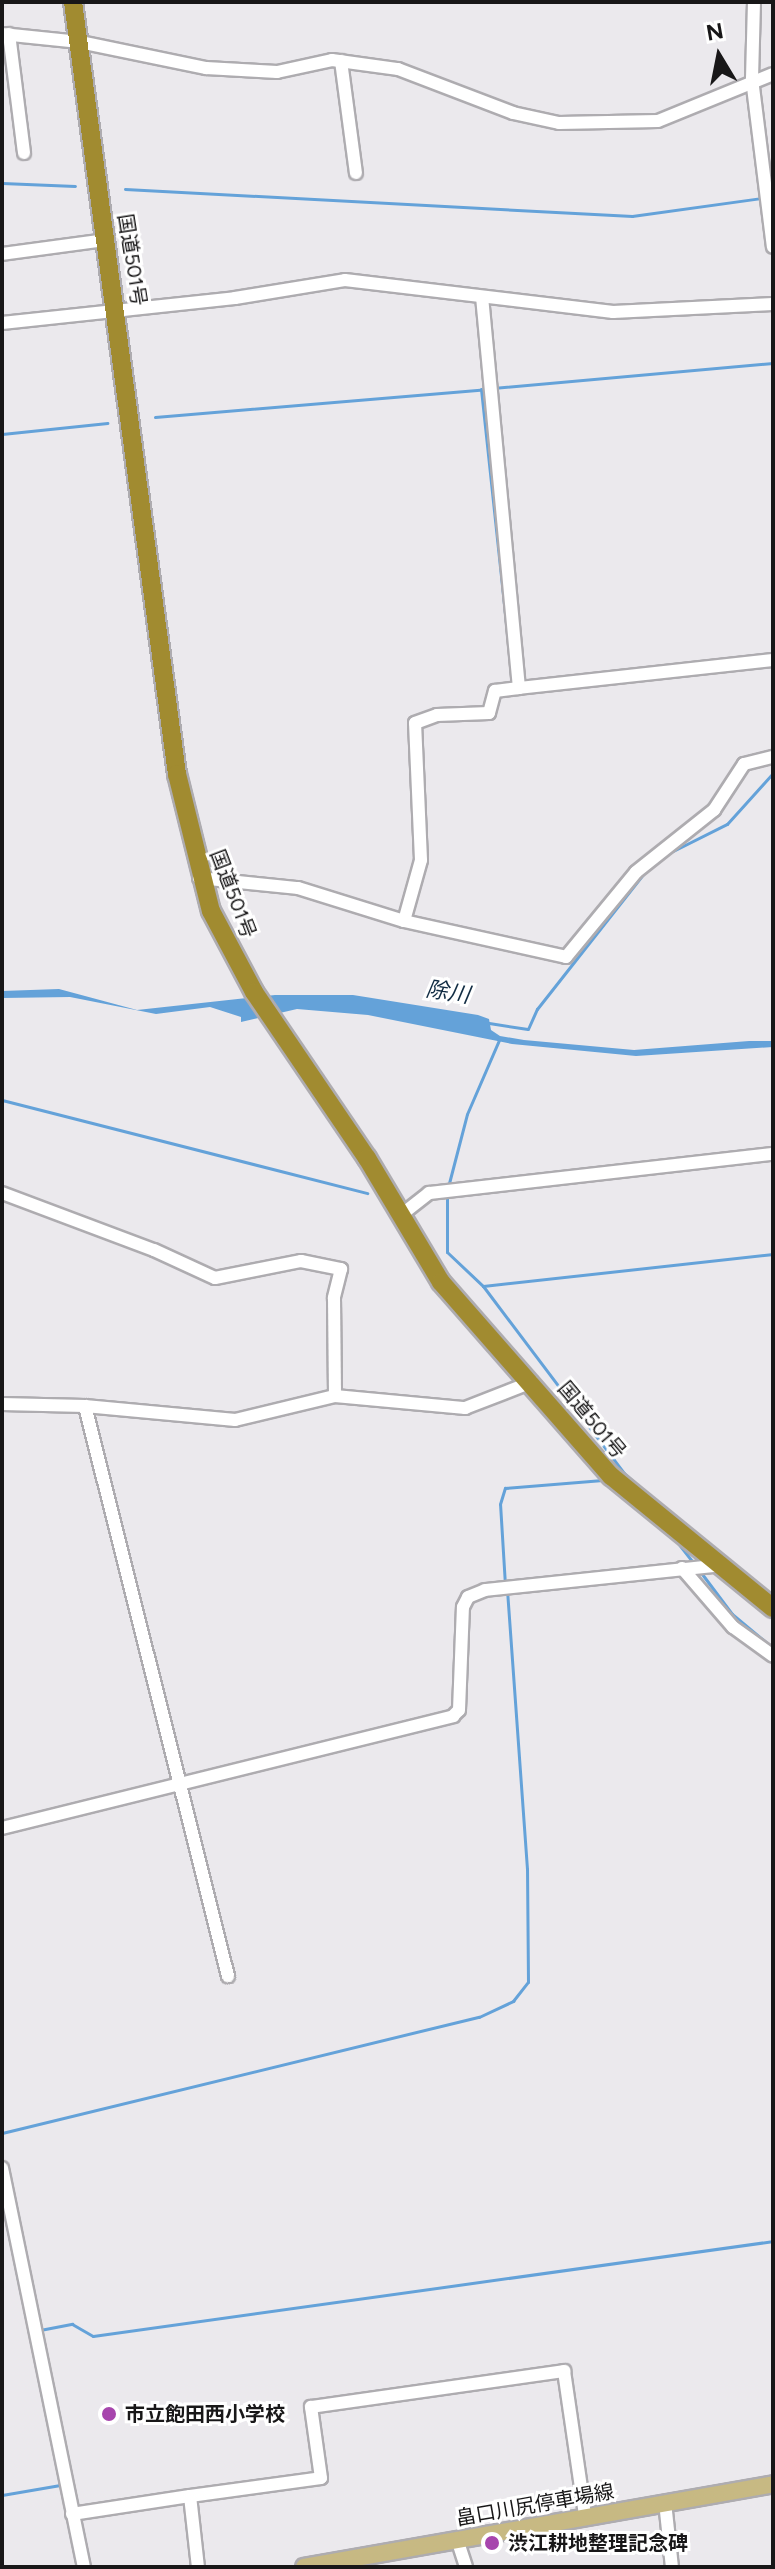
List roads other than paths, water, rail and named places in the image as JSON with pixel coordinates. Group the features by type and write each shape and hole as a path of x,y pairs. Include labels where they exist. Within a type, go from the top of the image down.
{"highway":[{"name":"国道501号","path":"73,2 177,774 199,878 254,992 401,1215 441,1282 532,1382 611,1476 773,1608"}],"main road":[{"name":"畠口川尻停車場線","path":"304,2567 773,2484"}],"street":[{"path":"754,2 752,79 773,247"},
{"path":"24,153 6,34 80,42 206,68 277,72 341,61 398,69 513,113 572,123 658,121 752,79 773,74"},
{"path":"341,61 356,173"},
{"path":"2,254 106,240"},
{"path":"2,323 117,313 345,280 613,312 773,304"},
{"path":"482,298 519,688"},
{"path":"404,921 421,860 415,723 437,715 489,713 495,691 773,660"},
{"path":"199,878 298,888 404,921 566,957 636,872 714,810 744,764 773,757"},
{"path":"401,1215 429,1193 773,1154"},
{"path":"2,1193 215,1278 301,1261 341,1269 334,1298 335,1396"},
{"path":"2,1404 85,1406 235,1420 335,1396 465,1408 532,1382"},
{"path":"85,1406 228,1976"},
{"path":"2,1828 453,1716 459,1710 463,1607 468,1597 485,1590 722,1565"},
{"path":"682,1568 733,1627 773,1656"},
{"path":"2,2168 84,2567"},
{"path":"72,2514 321,2478 311,2407 564,2371 585,2515"},
{"path":"190,2496 198,2567"},
{"path":"665,2502 672,2567"},
{"path":"457,2539 466,2567"}],"water":[{"path":"59,989 137,1010 275,995 353,995 478,1015 489,1019 491,1030 500,1036 524,1040 634,1050 749,1041 773,1041 773,1047 636,1056 512,1044 368,1015 297,1009 241,1022 241,1017 210,1007 156,1014 70,997 2,998 2,991"}],"waterway":[{"path":"2,183 75,186"},
{"path":"125,189 632,216 761,198"},
{"path":"493,388 773,363"},
{"path":"481,389 512,679"},
{"path":"155,417 486,389"},
{"path":"2,434 107,423"},
{"name":"除川","path":"669,853 727,824 773,773"},
{"name":"除川","path":"489,1023 528,1029 537,1009 645,872"},
{"path":"448,1187 467,1114 499,1040"},
{"path":"2,1100 367,1193"},
{"path":"447,1195 447,1252 483,1286 624,1473 644,1491"},
{"path":"483,1286 773,1254"},
{"path":"505,1585 500,1504 505,1488 603,1480"},
{"path":"674,1538 694,1564"},
{"path":"699,1570 732,1614 773,1648"},
{"path":"2,2133 479,2017 513,2001 528,1982 527,1869 507,1592"},
{"path":"40,2330 72,2324 93,2336 773,2241"},
{"path":"2,2495 60,2485 54,2452"}],"place":[{"name":"市立飽田西小学校","path":"109,2414"},
{"name":"渋江耕地整理記念碑","path":"492,2543"}]}
